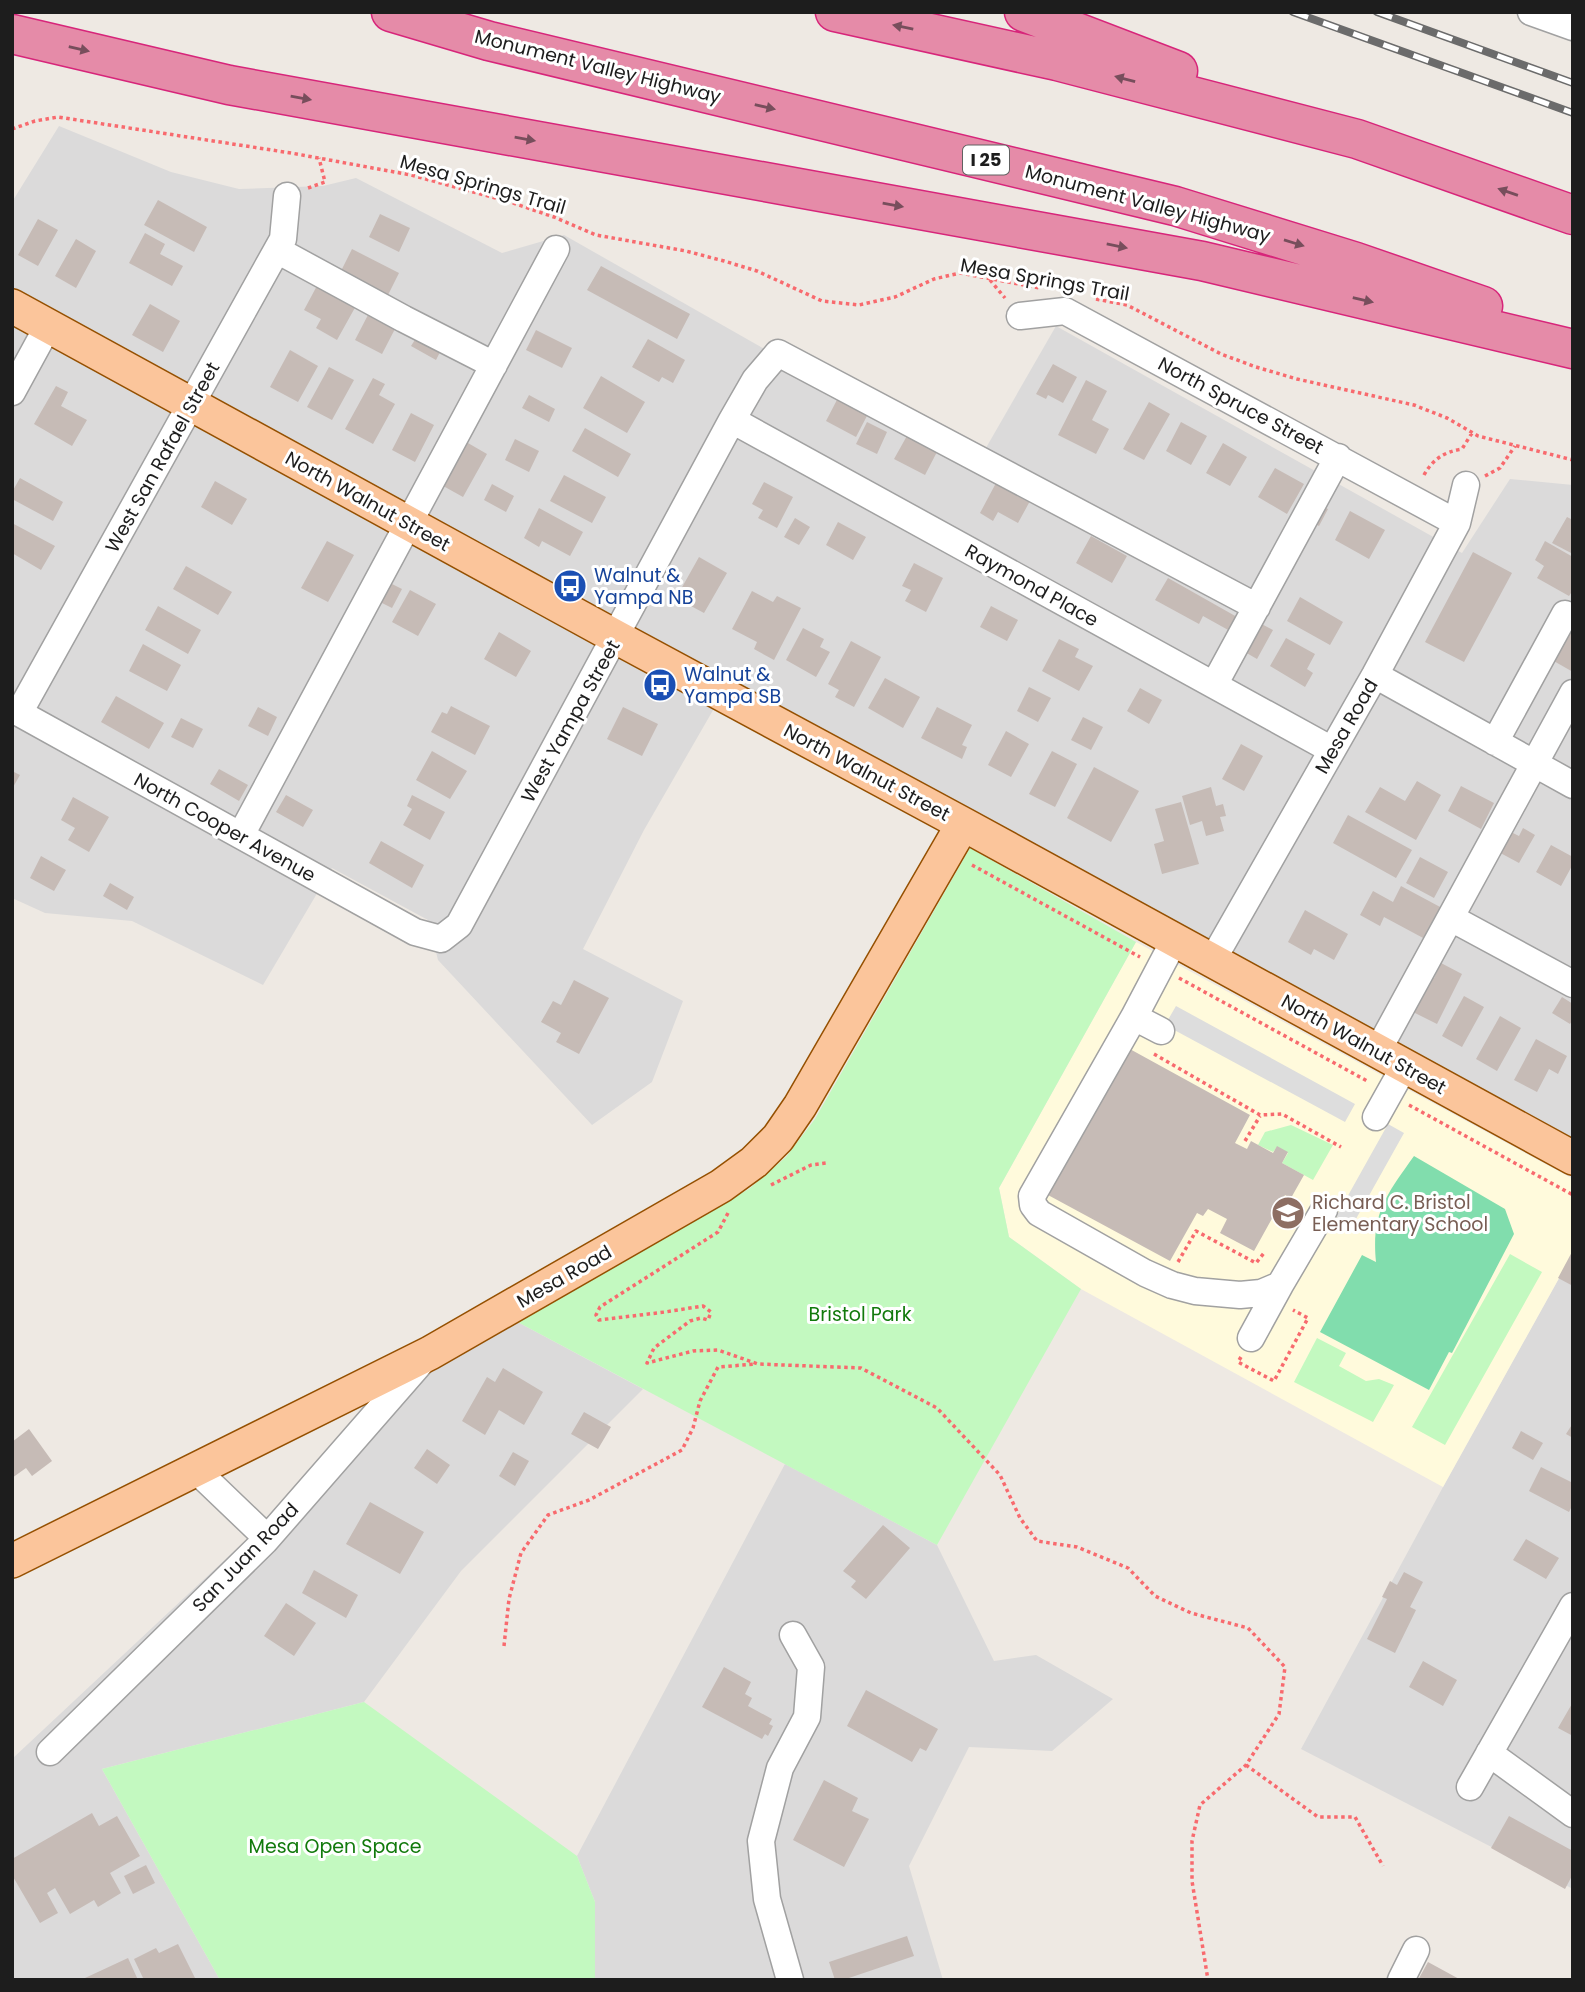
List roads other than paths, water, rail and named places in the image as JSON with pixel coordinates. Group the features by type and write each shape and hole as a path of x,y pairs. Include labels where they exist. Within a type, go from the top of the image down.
{"highway":[{"name":"Monument Valley Highway","path":"391,12 489,41 1175,206 1356,262 1573,337"},
{"path":"835,12 1057,61 1357,139"},
{"path":"1024,12 1357,139 1573,215"},
{"path":"12,34 242,88 1202,261 1573,349"}],"main road":[{"name":"North Walnut Street","path":"12,306 1573,1158"},
{"name":"Mesa Road","path":"12,1561 430,1353 721,1186 754,1162 778,1138 800,1105 963,824"}],"street":[{"path":"1531,12 1573,27"},
{"name":"West San Rafael Street","path":"16,711 283,239 287,196"},
{"path":"241,835 556,249"},
{"path":"277,250 494,365"},
{"name":"North Spruce Street","path":"1020,316 1065,311 1457,523"},
{"path":"12,392 48,326"},
{"name":"West Yampa Street","path":"441,939 459,925 732,420 755,380 779,353 1257,607"},
{"name":"Raymond Place","path":"732,420 1332,750"},
{"path":"1214,685 1338,457"},
{"name":"Mesa Road","path":"1212,961 1375,675 1457,523 1466,485"},
{"path":"1495,742 1565,614"},
{"path":"1375,675 1573,785"},
{"path":"1376,1118 1391,1060 1451,918 1573,693"},
{"name":"North Cooper Avenue","path":"16,711 415,932 441,939"},
{"path":"1451,918 1573,984"},
{"path":"1174,941 1037,1186 1032,1196 1033,1205 1039,1213 1145,1273 1172,1285 1195,1291 1240,1295 1261,1293 1280,1284"},
{"path":"1128,1026 1161,1031"},
{"path":"1251,1338 1324,1210"},
{"name":"San Juan Road","path":"50,1752 267,1538 430,1353"},
{"path":"196,1470 267,1538"},
{"path":"1470,1787 1573,1606"},
{"path":"790,1980 767,1899 761,1842 780,1768 807,1717 811,1667 793,1634"},
{"path":"1489,1753 1573,1814"},
{"path":"1401,1980 1416,1950"}],"railway":[{"path":"1293,12 1573,113"},
{"path":"1377,12 1573,83"}],"place":[{"name":"Walnut & Yampa NB","path":"570,586"},
{"name":"Walnut & Yampa SB","path":"660,685"},
{"name":"Richard C. Bristol Elementary School","path":"1288,1213"}],"park label":[{"name":"Bristol Park","path":"860,1314"},
{"name":"Mesa Open Space","path":"335,1846"}]}
